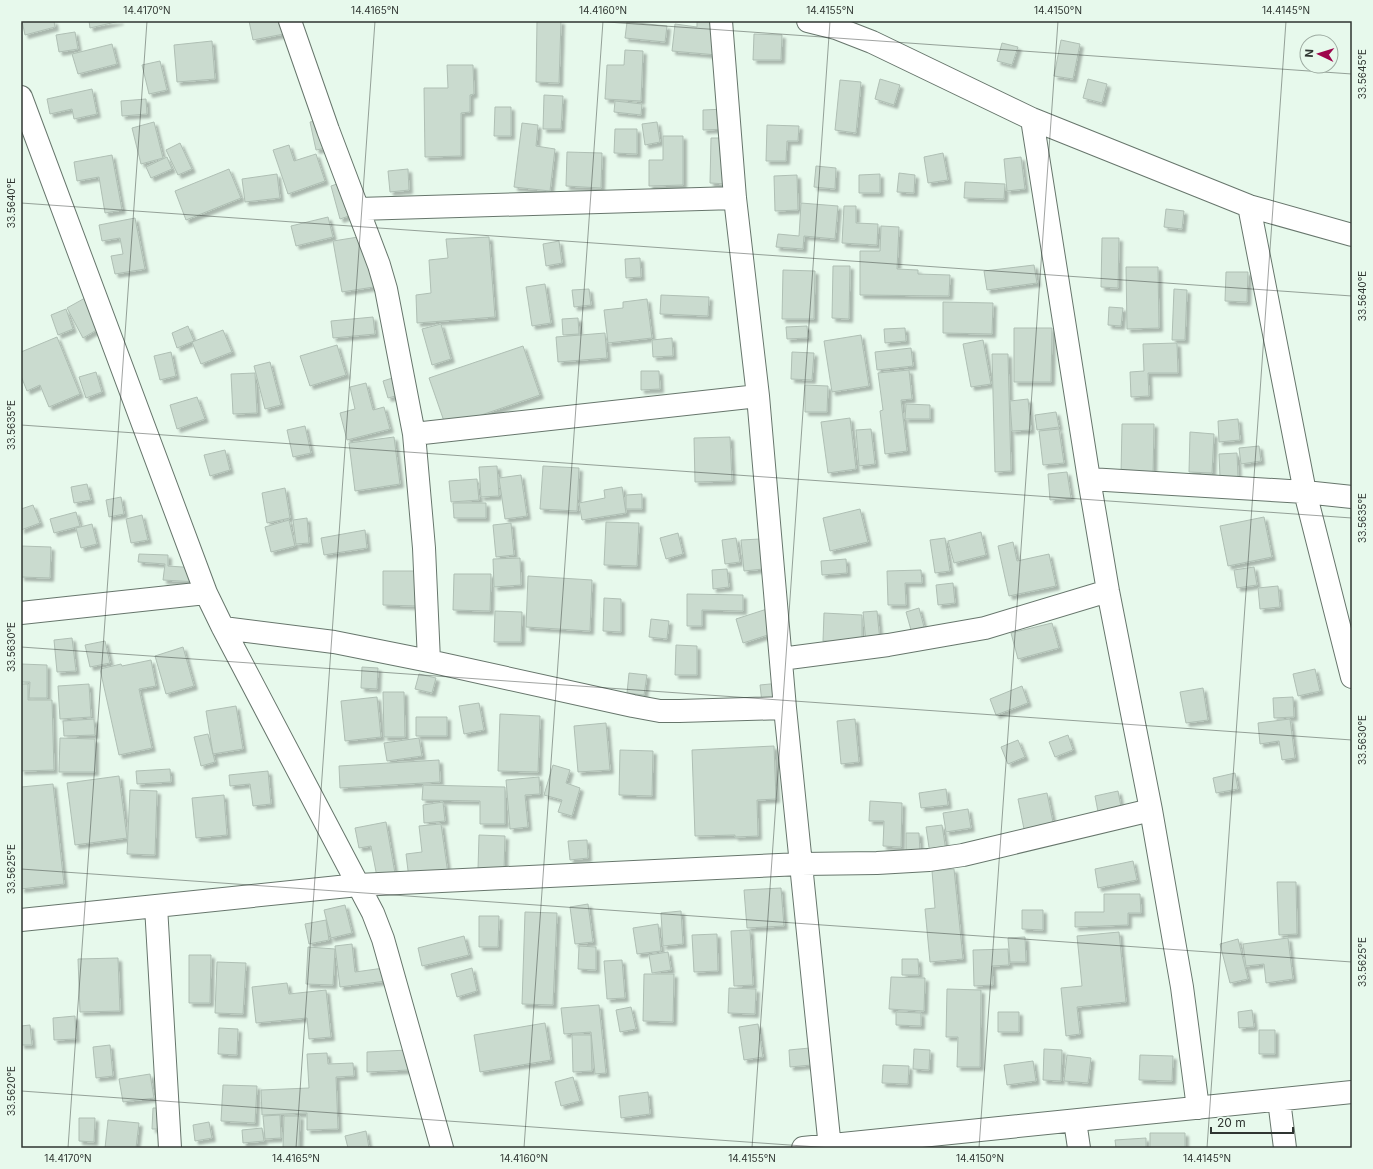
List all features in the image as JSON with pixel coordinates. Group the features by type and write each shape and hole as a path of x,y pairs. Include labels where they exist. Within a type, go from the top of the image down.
{"street":[{"path":"290,21 379,264 386,289 414,434 424,548 429,661"},
{"path":"721,21 735,198 758,396 785,708 830,1147"},
{"path":"808,21 836,28 872,42 1032,119 1249,206 1352,235"},
{"path":"21,97 206,593 373,913 383,939 442,1148"},
{"path":"1032,119 1108,591 1151,810 1182,987 1198,1108"},
{"path":"358,209 735,198"},
{"path":"1249,206 1305,492 1352,677"},
{"path":"414,434 758,396"},
{"path":"1089,479 1305,492 1352,497"},
{"path":"781,660 888,645 985,628 1108,591"},
{"path":"21,613 206,593"},
{"path":"223,628 334,642 429,661 633,706 660,710 785,708"},
{"path":"21,920 358,885 801,864 877,863 930,860 963,855 1151,810"},
{"path":"156,906 170,1148"},
{"path":"803,1148 830,1147 1352,1092"},
{"path":"1280,1100 1285,1148"},
{"path":"1075,1121 1080,1148"}],"building":[{"path":"22,21 54,21 55,27 25,35"},
{"path":"89,21 120,21 90,28"},
{"path":"249,21 287,21 289,33 253,40"},
{"path":"537,21 561,21 559,83 536,82"},
{"path":"697,21 716,21 717,55 672,51 675,24 697,27"},
{"path":"627,22 667,26 665,42 625,38"},
{"path":"75,32 78,49 59,52 56,35"},
{"path":"754,34 782,35 781,60 753,60"},
{"path":"1061,40 1080,44 1073,79 1054,76"},
{"path":"212,41 215,79 177,82 174,45"},
{"path":"1002,43 1018,47 1012,65 997,61"},
{"path":"112,44 117,64 78,74 72,54"},
{"path":"625,50 643,51 641,101 605,99 607,65 624,65"},
{"path":"160,61 167,90 149,94 142,65"},
{"path":"447,65 473,65 474,94 470,95 470,112 461,113 461,156 425,157 424,88 448,88"},
{"path":"880,79 900,85 894,105 875,99"},
{"path":"1088,79 1107,84 1102,103 1083,98"},
{"path":"840,80 861,82 856,133 835,130"},
{"path":"92,89 97,114 74,119 72,109 50,114 47,99"},
{"path":"544,95 563,96 561,129 543,129"},
{"path":"146,99 147,114 122,116 121,101"},
{"path":"615,101 642,104 641,115 614,112"},
{"path":"495,107 511,107 511,136 494,136"},
{"path":"726,109 727,129 703,130 703,110"},
{"path":"331,118 337,146 316,150 310,122"},
{"path":"154,122 163,158 141,164 132,128"},
{"path":"657,122 660,142 645,145 642,124"},
{"path":"522,123 538,125 536,146 555,149 550,191 514,187"},
{"path":"767,125 799,126 798,141 787,141 786,161 766,161"},
{"path":"615,129 637,129 637,154 614,153"},
{"path":"663,136 683,136 683,185 649,186 649,160 663,160"},
{"path":"711,138 728,138 727,184 710,183"},
{"path":"180,143 192,169 178,175 166,150"},
{"path":"289,145 294,161 316,154 325,181 288,194 273,150"},
{"path":"567,152 602,153 601,188 566,186"},
{"path":"943,153 948,180 928,183 924,157"},
{"path":"112,155 122,210 105,213 99,177 77,181 74,162"},
{"path":"167,157 172,169 151,178 146,167"},
{"path":"1021,157 1025,189 1007,191 1004,159"},
{"path":"816,166 836,168 835,189 814,187"},
{"path":"229,169 241,198 186,220 175,191"},
{"path":"408,169 409,190 390,192 388,171"},
{"path":"899,173 915,175 914,193 897,192"},
{"path":"277,174 280,198 245,202 242,179"},
{"path":"880,174 880,193 859,193 859,175"},
{"path":"797,175 798,210 775,211 774,176"},
{"path":"346,181 355,214 340,219 331,186"},
{"path":"965,182 1005,184 1004,199 964,198"},
{"path":"801,203 838,206 835,239 804,236 803,249 776,247 778,234 799,236"},
{"path":"844,206 856,206 856,223 878,224 877,245 842,243"},
{"path":"1166,209 1184,211 1182,229 1164,227"},
{"path":"328,217 333,237 296,246 291,226"},
{"path":"135,218 145,269 115,274 111,256 123,254 120,238 102,241 99,225"},
{"path":"881,226 899,227 897,269 918,270 918,274 950,275 949,296 860,295 860,251 880,251"},
{"path":"371,235 380,286 342,292 333,241"},
{"path":"489,237 495,317 417,323 416,295 431,293 429,260 448,258 446,239"},
{"path":"1102,238 1119,238 1118,288 1101,287"},
{"path":"559,241 562,263 546,266 543,244"},
{"path":"640,258 641,277 626,278 625,259"},
{"path":"1034,265 1037,283 987,290 984,271"},
{"path":"833,266 850,266 849,319 832,318"},
{"path":"1126,267 1158,267 1159,328 1127,329"},
{"path":"783,270 815,271 814,319 782,319"},
{"path":"1226,272 1248,272 1247,302 1225,301"},
{"path":"545,284 551,323 532,326 526,287"},
{"path":"589,289 591,305 574,307 572,290"},
{"path":"1174,289 1187,290 1185,340 1172,340"},
{"path":"661,295 709,297 708,316 660,314"},
{"path":"85,298 100,328 83,338 67,308"},
{"path":"647,299 652,338 608,343 604,310 623,308 623,302"},
{"path":"943,302 993,303 992,334 943,333"},
{"path":"1109,307 1123,308 1121,326 1108,325"},
{"path":"66,309 73,329 58,335 51,315"},
{"path":"373,317 375,334 333,338 331,321"},
{"path":"578,318 579,334 563,335 562,319"},
{"path":"441,324 451,359 432,365 422,329"},
{"path":"188,326 194,341 177,348 172,333"},
{"path":"807,326 808,338 787,339 786,327"},
{"path":"905,328 906,341 885,343 884,329"},
{"path":"1014,328 1052,328 1051,382 1014,382"},
{"path":"223,330 232,352 201,364 192,342"},
{"path":"605,333 607,358 558,362 556,337"},
{"path":"861,335 869,386 832,392 824,341"},
{"path":"57,337 80,394 49,407 40,385 27,391 21,376 21,352"},
{"path":"672,338 673,356 653,357 652,340"},
{"path":"983,340 991,384 971,387 963,344"},
{"path":"1177,343 1178,373 1148,373 1149,396 1131,397 1130,372 1144,371 1143,344"},
{"path":"337,345 346,375 310,386 300,356"},
{"path":"523,346 540,395 446,427 429,378"},
{"path":"911,348 913,366 877,370 875,352"},
{"path":"171,352 176,376 160,380 154,356"},
{"path":"792,352 814,353 812,380 791,379"},
{"path":"992,354 1008,354 1011,471 995,472"},
{"path":"270,362 281,405 265,409 254,366"},
{"path":"909,370 912,399 901,400 907,451 885,454 880,411 883,410 878,373"},
{"path":"641,371 659,371 660,389 641,390"},
{"path":"96,372 102,392 86,398 79,377"},
{"path":"255,373 257,413 233,414 231,374"},
{"path":"402,375 407,393 388,398 383,381"},
{"path":"366,383 373,410 384,407 390,429 347,440 340,413 355,409 350,387"},
{"path":"805,385 828,386 827,412 805,412"},
{"path":"197,397 205,419 177,429 170,405"},
{"path":"1028,399 1031,430 1012,431 1010,401"},
{"path":"906,404 930,405 930,419 905,419"},
{"path":"1056,412 1059,427 1037,430 1035,415"},
{"path":"850,418 856,469 828,473 821,422"},
{"path":"1238,419 1240,440 1219,442 1218,421"},
{"path":"1122,424 1154,424 1153,475 1121,474"},
{"path":"305,426 311,453 293,457 287,430"},
{"path":"871,429 875,464 859,466 856,430"},
{"path":"1059,429 1064,463 1043,465 1039,431"},
{"path":"1190,432 1214,434 1212,473 1189,472"},
{"path":"394,437 400,484 355,491 349,443"},
{"path":"730,437 732,481 695,482 694,438"},
{"path":"1259,446 1261,461 1241,464 1239,448"},
{"path":"225,450 230,470 210,476 204,455"},
{"path":"1237,453 1238,477 1220,477 1219,454"},
{"path":"497,466 499,496 481,497 479,467"},
{"path":"543,466 579,468 577,511 540,509"},
{"path":"1067,472 1071,498 1050,500 1048,474"},
{"path":"521,475 527,516 505,519 499,478"},
{"path":"477,479 479,500 451,502 449,481"},
{"path":"87,484 91,500 74,503 71,487"},
{"path":"622,487 626,513 582,520 579,503 605,498 604,490"},
{"path":"285,488 290,518 267,523 262,493"},
{"path":"642,494 642,509 626,509 626,495"},
{"path":"121,497 124,514 109,517 106,500"},
{"path":"453,503 486,503 486,518 454,518"},
{"path":"33,505 40,523 21,530 21,509"},
{"path":"860,509 868,542 830,551 823,518"},
{"path":"76,512 80,526 54,533 50,519"},
{"path":"142,515 148,540 131,543 126,519"},
{"path":"1264,517 1272,557 1228,566 1220,526"},
{"path":"307,518 309,543 296,544 293,520"},
{"path":"289,520 295,546 271,552 265,527"},
{"path":"606,522 639,523 637,566 604,565"},
{"path":"511,523 514,555 496,557 493,525"},
{"path":"92,524 97,544 81,548 76,528"},
{"path":"365,530 367,548 324,555 321,538"},
{"path":"981,532 986,555 954,563 948,541"},
{"path":"678,533 683,554 666,559 660,538"},
{"path":"736,538 740,562 725,564 722,540"},
{"path":"945,538 950,571 935,573 930,540"},
{"path":"760,539 763,569 744,571 741,540"},
{"path":"1013,542 1017,561 1049,554 1056,586 1009,596 998,546"},
{"path":"21,546 51,547 50,578 21,577"},
{"path":"139,554 168,555 168,566 197,568 197,582 163,580 165,564 138,562"},
{"path":"520,558 521,585 494,587 493,559"},
{"path":"846,559 847,573 822,575 821,561"},
{"path":"1254,567 1257,585 1237,588 1234,570"},
{"path":"727,569 729,587 713,589 712,570"},
{"path":"921,570 922,583 905,583 906,605 888,605 887,571"},
{"path":"383,571 417,571 417,606 383,605"},
{"path":"454,574 491,574 490,611 453,610"},
{"path":"528,576 592,580 590,631 526,627"},
{"path":"953,583 955,603 938,605 936,585"},
{"path":"1278,586 1280,607 1260,609 1258,588"},
{"path":"687,594 743,595 743,611 702,610 702,626 687,626"},
{"path":"604,598 621,599 621,632 603,631"},
{"path":"919,608 924,627 911,630 906,612"},
{"path":"767,609 774,633 743,643 736,619"},
{"path":"495,611 522,612 521,642 494,642"},
{"path":"877,611 880,641 866,642 863,612"},
{"path":"824,613 862,615 862,642 823,641"},
{"path":"651,619 669,621 667,639 649,637"},
{"path":"1052,623 1059,648 1018,659 1011,633"},
{"path":"72,638 76,671 57,672 54,640"},
{"path":"105,641 110,663 90,667 85,645"},
{"path":"676,645 697,646 697,675 675,675"},
{"path":"183,647 194,686 166,694 155,656"},
{"path":"151,660 156,686 139,689 152,748 119,755 100,669 121,664 122,666"},
{"path":"21,664 47,665 47,698 29,698 30,682 21,682"},
{"path":"362,667 378,668 377,689 361,688"},
{"path":"1315,669 1320,691 1298,696 1293,674"},
{"path":"629,673 647,675 644,695 627,693"},
{"path":"419,674 436,678 432,693 415,689"},
{"path":"780,683 782,701 762,703 760,685"},
{"path":"21,684 28,684 28,700 52,700 54,770 21,771"},
{"path":"89,684 91,717 60,719 58,686"},
{"path":"1022,686 1028,703 996,715 990,699"},
{"path":"1203,688 1208,720 1186,723 1180,692"},
{"path":"383,692 404,692 405,737 384,737"},
{"path":"377,697 381,737 345,741 341,701"},
{"path":"1293,697 1294,717 1274,718 1273,698"},
{"path":"479,703 484,730 464,734 459,706"},
{"path":"236,706 243,749 213,754 206,711"},
{"path":"500,714 540,716 538,772 498,771"},
{"path":"416,717 447,717 447,736 416,736"},
{"path":"94,719 95,735 64,736 63,721"},
{"path":"855,719 859,762 841,764 837,721"},
{"path":"1290,719 1295,758 1282,760 1279,741 1260,744 1258,723"},
{"path":"606,723 610,770 578,772 574,726"},
{"path":"208,734 215,762 201,766 194,737"},
{"path":"1068,735 1073,750 1055,757 1049,742"},
{"path":"60,738 95,739 95,772 59,772"},
{"path":"419,738 422,756 387,761 384,743"},
{"path":"1018,740 1025,757 1008,764 1001,747"},
{"path":"774,746 776,799 757,800 758,836 695,836 692,750"},
{"path":"620,750 653,751 652,796 619,795"},
{"path":"439,760 440,782 340,788 339,766"},
{"path":"553,765 570,770 566,783 580,788 572,816 558,812 562,800 544,795"},
{"path":"170,769 171,782 137,784 136,771"},
{"path":"268,771 271,804 253,806 250,784 230,786 229,775"},
{"path":"1235,773 1238,789 1216,793 1213,778"},
{"path":"119,776 127,838 75,845 67,783"},
{"path":"539,777 540,794 525,795 528,827 510,829 506,780"},
{"path":"53,784 64,884 21,889 21,787"},
{"path":"423,785 505,787 505,824 480,824 480,801 422,800"},
{"path":"946,789 948,805 921,808 919,793"},
{"path":"130,790 157,791 155,855 127,854"},
{"path":"1118,791 1122,812 1099,817 1095,796"},
{"path":"1047,793 1053,822 1024,829 1018,799"},
{"path":"224,795 227,835 196,838 192,798"},
{"path":"870,801 902,803 901,847 883,846 884,821 869,821"},
{"path":"443,802 445,821 424,823 423,805"},
{"path":"968,809 971,828 946,832 943,813"},
{"path":"386,822 396,879 378,882 371,846 359,848 355,828"},
{"path":"441,824 448,874 409,879 406,854 422,852 419,826"},
{"path":"942,825 946,851 930,854 926,827"},
{"path":"906,833 919,833 920,852 906,852"},
{"path":"479,835 505,836 504,869 478,869"},
{"path":"587,840 588,858 570,860 568,841"},
{"path":"1133,861 1137,880 1098,888 1095,869"},
{"path":"954,869 963,959 930,962 925,909 935,908 932,871"},
{"path":"1277,882 1296,882 1297,934 1279,935"},
{"path":"781,888 784,926 747,928 744,890"},
{"path":"1104,894 1140,894 1141,913 1128,913 1128,925 1075,927 1075,912 1104,912"},
{"path":"588,904 593,942 575,944 570,907"},
{"path":"345,905 352,933 331,938 324,910"},
{"path":"1022,910 1043,910 1043,930 1022,929"},
{"path":"681,911 683,944 663,946 661,913"},
{"path":"525,912 557,913 553,1005 522,1004"},
{"path":"479,916 499,916 498,947 479,947"},
{"path":"326,920 329,940 309,944 305,924"},
{"path":"658,924 661,951 637,954 633,928"},
{"path":"750,930 753,985 734,986 731,931"},
{"path":"1119,932 1126,1002 1077,1007 1080,1034 1066,1036 1061,988 1082,986 1077,936"},
{"path":"717,934 718,971 694,972 692,935"},
{"path":"464,936 469,955 422,966 418,948"},
{"path":"1025,937 1026,962 1010,962 1008,938"},
{"path":"1288,938 1293,979 1266,983 1264,964 1246,966 1243,944"},
{"path":"1238,939 1248,979 1230,983 1220,944"},
{"path":"352,944 355,972 384,968 386,981 340,987 335,946"},
{"path":"579,946 596,947 596,970 578,969"},
{"path":"308,947 335,949 333,985 306,984"},
{"path":"1008,949 1009,965 992,966 993,985 974,986 973,950"},
{"path":"668,952 671,970 652,973 649,955"},
{"path":"189,955 211,955 210,1003 189,1003"},
{"path":"118,958 120,1011 80,1012 78,959"},
{"path":"902,959 918,959 919,975 902,975"},
{"path":"622,960 625,998 607,999 604,961"},
{"path":"217,962 246,963 243,1014 215,1013"},
{"path":"472,968 477,991 457,997 451,974"},
{"path":"644,974 674,974 673,1022 643,1021"},
{"path":"891,977 925,978 924,1011 889,1009"},
{"path":"287,983 289,994 326,990 331,1037 309,1039 307,1018 256,1023 252,987"},
{"path":"729,988 756,989 755,1014 728,1013"},
{"path":"947,989 981,990 980,1067 957,1067 958,1037 946,1037"},
{"path":"599,1005 606,1073 595,1074 591,1032 564,1034 561,1008"},
{"path":"631,1007 636,1029 620,1032 616,1010"},
{"path":"1252,1010 1254,1027 1239,1028 1238,1012"},
{"path":"896,1012 921,1013 921,1026 896,1025"},
{"path":"998,1012 1019,1012 1019,1032 998,1032"},
{"path":"75,1016 76,1039 54,1040 53,1018"},
{"path":"545,1023 551,1060 480,1072 474,1035"},
{"path":"758,1024 763,1057 744,1060 739,1027"},
{"path":"30,1025 32,1045 21,1045 21,1026"},
{"path":"219,1028 238,1029 237,1055 218,1054"},
{"path":"1259,1030 1275,1030 1275,1054 1259,1054"},
{"path":"572,1035 591,1035 592,1071 573,1072"},
{"path":"110,1045 113,1076 96,1078 93,1047"},
{"path":"820,1047 822,1064 790,1067 789,1050"},
{"path":"914,1049 930,1050 929,1070 913,1069"},
{"path":"1044,1049 1062,1050 1061,1081 1043,1080"},
{"path":"408,1050 408,1070 367,1072 367,1052"},
{"path":"327,1053 328,1064 353,1063 354,1076 336,1077 338,1129 307,1130 307,1113 262,1115 261,1090 309,1088 307,1054"},
{"path":"1067,1055 1091,1058 1088,1083 1064,1081"},
{"path":"1140,1055 1173,1056 1172,1081 1139,1080"},
{"path":"1033,1061 1036,1081 1007,1085 1004,1065"},
{"path":"883,1065 909,1066 908,1084 882,1083"},
{"path":"150,1074 154,1098 123,1102 119,1079"},
{"path":"573,1077 580,1101 561,1106 555,1082"},
{"path":"223,1085 257,1086 255,1123 221,1121"},
{"path":"648,1092 650,1114 621,1118 619,1096"},
{"path":"153,1108 169,1108 169,1129 152,1129"},
{"path":"280,1115 281,1138 265,1139 263,1116"},
{"path":"284,1116 300,1116 299,1148 283,1148"},
{"path":"79,1118 95,1118 94,1142 79,1141"},
{"path":"108,1120 139,1123 136,1148 105,1148"},
{"path":"209,1122 212,1138 195,1141 193,1125"},
{"path":"262,1128 264,1141 243,1143 242,1130"},
{"path":"366,1131 369,1148 348,1148 345,1136"},
{"path":"1150,1133 1185,1133 1185,1147 1150,1148"},
{"path":"1146,1138 1146,1148 1116,1148 1115,1140"}]}
